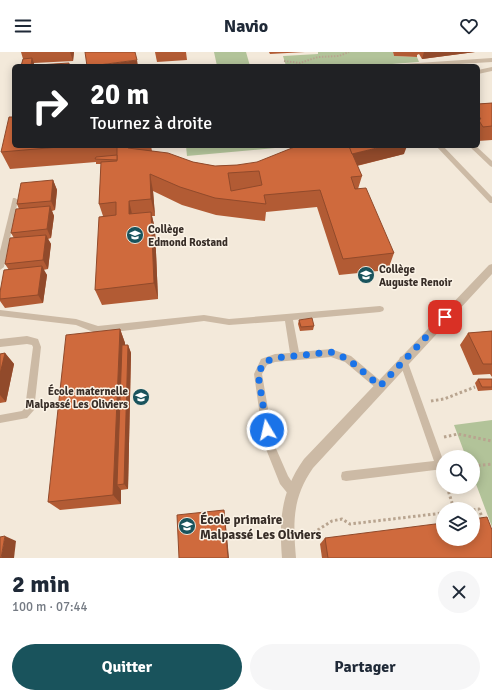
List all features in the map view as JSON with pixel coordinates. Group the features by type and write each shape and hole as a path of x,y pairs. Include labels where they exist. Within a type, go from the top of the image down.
{"street":[{"path":"289,558 287,535 288,509 293,491 309,462 403,360 492,268"}],"lane":[{"path":"433,64 492,60"},
{"path":"480,72 492,69"},
{"path":"441,148 492,202"},
{"path":"474,148 492,165"},
{"path":"0,267 15,200"},
{"path":"0,314 76,322 98,330 204,318 229,322 380,309"},
{"path":"288,317 296,356"},
{"path":"0,343 27,340 35,342 37,347 29,410 24,415 0,419"},
{"path":"293,491 284,480 269,444 258,374 264,362 275,358 331,352 348,359 380,386"},
{"path":"346,476 440,465 403,360"}],"path":[{"path":"284,61 298,63 308,62 320,56 346,55 349,52"},
{"path":"419,403 444,399 475,387"},
{"path":"432,440 458,434 492,441"},
{"path":"480,465 492,464"},
{"path":"480,512 483,522"},
{"path":"287,535 301,540 332,521 342,519 350,524 436,514"}],"green space":[{"path":"214,52 246,52 249,64 217,64"},
{"path":"318,52 393,52 394,56 417,57 419,62 392,64 285,64 283,56 318,54"},
{"path":"186,148 275,148 187,156"},
{"path":"492,420 492,527 480,494 480,450 463,450 454,425"}],"building":[{"path":"85,52 135,52 137,60 106,64 87,64"},
{"path":"32,58 31,64 22,64 23,59"},
{"path":"492,103 492,126 483,127 480,122 480,104"},
{"path":"9,117 12,117 12,148 48,148 1,152"},
{"path":"117,148 168,153 193,162 215,166 257,162 292,148 350,148 362,176 351,177 355,189 366,188 394,253 343,259 320,190 264,195 266,204 215,198 180,187 150,174 151,199 129,201 129,214 151,212 154,283 95,290 99,217 116,215 116,202 99,204 101,162 117,161","holes":["259,171 262,185 231,191 228,173"]},
{"path":"350,148 377,148 352,154"},
{"path":"117,155 117,160 95,159 96,157"},
{"path":"53,180 51,201 17,204 21,183"},
{"path":"50,206 47,229 11,233 16,209"},
{"path":"46,235 43,260 5,264 10,238"},
{"path":"42,266 38,295 0,299 4,270"},
{"path":"312,318 314,326 301,327 299,320"},
{"path":"120,329 113,495 48,502 66,335"},
{"path":"492,331 492,364 483,364 468,333"},
{"path":"122,345 128,345 124,484 117,485"},
{"path":"5,353 0,374 0,354"},
{"path":"478,379 492,379 492,387 482,387"},
{"path":"224,510 228,558 179,558 177,515"},
{"path":"487,517 492,530 492,558 328,558 325,538 436,524 436,546 480,546 480,518"},
{"path":"5,536 1,558 0,558 0,537"}],"place":[{"name":"Collège Edmond Rostand","path":"135,235"},
{"name":"Collège Auguste Renoir","path":"366,275"},
{"name":"École maternelle Malpassé Les Oliviers","path":"141,397"},
{"name":"École primaire Malpassé Les Oliviers","path":"187,526"}],"route":[{"path":"267,430 258,374 264,362 275,358 331,352 348,359 380,386 445,317"}]}
